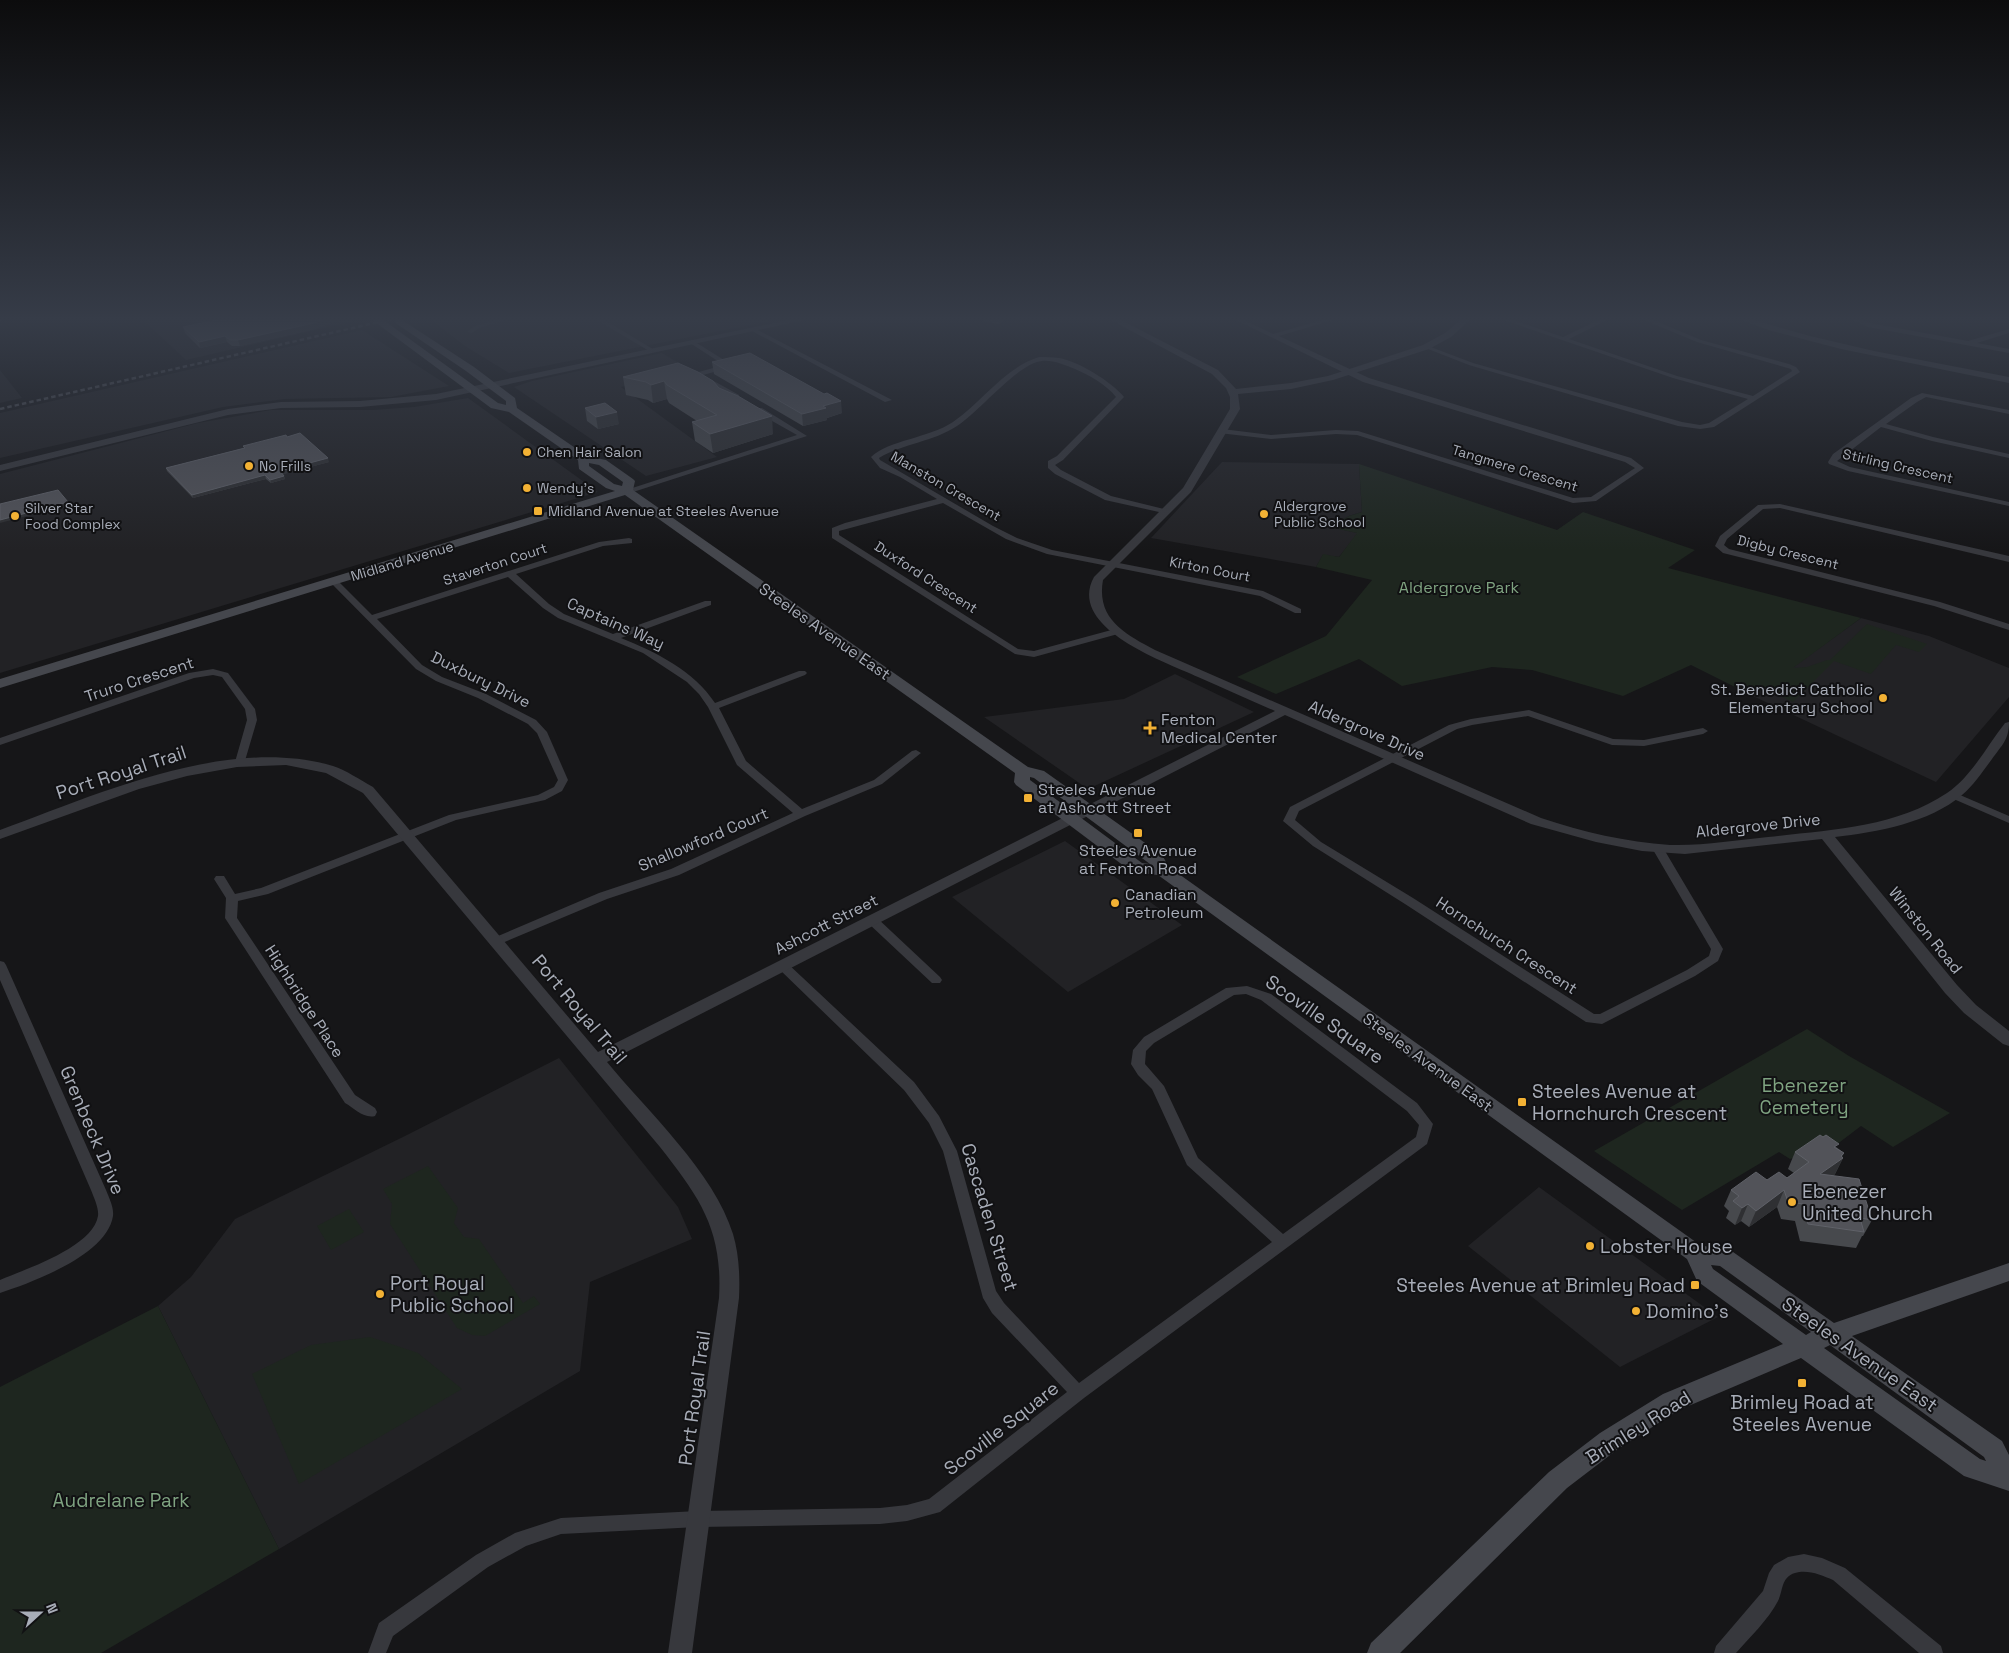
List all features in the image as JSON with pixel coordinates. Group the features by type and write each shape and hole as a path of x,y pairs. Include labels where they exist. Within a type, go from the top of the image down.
{"main road":[{"name":"Steeles Avenue East","path":"482,396 495,406 512,409 584,459 583,467 610,486 627,491 1023,771 1039,774 1156,859 1162,870 1695,1253 1725,1258 1993,1448 2008,1478"},
{"name":"Steeles Avenue East","path":"506,396 511,400 512,409"},
{"name":"Midland Avenue","path":"0,684 627,491"},
{"name":"Steeles Avenue East","path":"1023,771 1022,782 1138,868 1162,870"},
{"name":"Steeles Avenue East","path":"1695,1253 1704,1275 1973,1468 2008,1478"},
{"name":"Brimley Road","path":"1381,1653 1551,1486 1609,1441 1671,1402 1851,1326 2009,1272"}],"street":[{"path":"0,468 204,417 252,408 289,404 399,402 439,396"},
{"path":"726,400 739,398 736,396"},
{"path":"881,396 888,400"},
{"name":"Manston Crescent","path":"987,396 955,424 930,437 887,450 875,457 884,466 902,474 943,500 1004,534 1050,552 1113,564"},
{"name":"Manston Crescent","path":"1119,396 1051,466 1058,472 1108,498 1165,512"},
{"name":"Aldergrove Drive","path":"1234,396 1234,409 1194,481 1098,579 1094,595 1095,603 1115,632 1151,652 1516,813 1561,830 1593,838 1658,848 1723,848 1884,824 1924,810 1953,795 2009,726"},
{"name":"Tangmere Crescent","path":"1222,431 1272,437 1336,432 1358,433 1573,501 1592,499 1640,468 1628,460 1415,396"},
{"path":"1586,396 1693,426 1706,427 1756,396"},
{"path":"1746,396 1753,398"},
{"name":"Stirling Crescent","path":"1922,396 1914,400 1882,425 1836,456 1832,462 1848,469 2009,504"},
{"name":"Stirling Crescent","path":"1931,396 2009,412"},
{"name":"Midland Avenue","path":"627,491 803,436 753,408"},
{"path":"1882,425 1932,439 2009,456"},
{"name":"Duxford Crescent","path":"943,500 840,528 834,530 835,536 1015,651 1034,654 1115,632"},
{"name":"Digby Crescent","path":"2009,559 1775,506 1761,507 1719,543 1719,546 1726,551 1953,608 2009,627"},
{"name":"Staverton Court","path":"371,618 602,544 629,541"},
{"name":"Kirton Court","path":"1113,564 1263,594 1298,611"},
{"name":"Captains Way","path":"510,574 546,606 561,616 646,651 690,680 703,692 713,707 741,763 801,814"},
{"name":"Duxbury Drive","path":"334,582 413,662 426,672 482,696 532,722 542,732 563,780 554,792 541,798 453,817 406,836"},
{"path":"614,637 708,603"},
{"name":"Truro Crescent","path":"0,742 192,675 213,672 225,675 250,709 252,720 240,762"},
{"path":"713,707 802,673"},
{"name":"Ashcott Street","path":"596,1060 1284,711"},
{"path":"1393,759 1453,727 1471,722 1529,713 1612,742 1644,743 1703,731"},
{"name":"Shallowford Court","path":"495,942 603,896 675,872 801,814 878,782 916,752"},
{"name":"Hornchurch Crescent","path":"1393,759 1370,768 1312,801 1294,809 1289,821 1317,844 1591,1019 1602,1020 1691,973 1714,958 1717,950 1658,848"},
{"name":"Port Royal Trail","path":"0,836 178,772 240,762 272,761 327,768 346,775 368,790 596,1060 687,1170 715,1213 726,1240 729,1260 729,1298 680,1653"},
{"path":"1953,795 2009,820"},
{"name":"Winston Road","path":"1825,834 1952,989 1970,1008 2009,1040"},
{"path":"232,898 264,891 406,836"},
{"name":"Highbridge Place","path":"220,879 232,898 231,918 350,1099 370,1112"},
{"path":"872,920 936,980"},
{"name":"Grenbeck Drive","path":"0,966 88,1165 99,1196 105,1205 107,1216 100,1233 78,1251 0,1287"},
{"name":"Cascaden Street","path":"782,966 909,1086 934,1120 950,1151 989,1293 998,1308 1078,1394"},
{"name":"Scoville Square","path":"378,1653 386,1630 482,1561 521,1539 561,1526 698,1519 880,1516 907,1513 934,1506 1078,1394 1422,1140 1426,1124 1412,1107 1266,997 1247,990 1230,992 1149,1040 1140,1050 1138,1064 1157,1086 1192,1161 1282,1242"},
{"path":"1723,1653 1772,1595 1774,1580 1788,1565 1799,1562 1826,1567 1839,1574 1934,1653"}],"shaded area":[{"path":"0,396 21,396 22,398 0,403"},
{"path":"74,396 396,396 285,399 223,407 0,458 0,413"},
{"path":"528,396 634,396 717,457 646,476"},
{"path":"468,398 598,492 0,673 0,474 198,423 271,410 373,410 414,407"},
{"name":"Aldergrove Public School","path":"1222,462 1359,464 1362,512 1349,516 1330,527 1358,533 1339,557 1323,555 1316,567 1151,538"},
{"name":"St. Benedict Catholic Elementary School","path":"1861,618 1929,636 2009,668 2009,697 1936,782 1753,696"},
{"path":"1175,674 1254,712 1088,789 984,717 1124,699"},
{"path":"1065,841 1182,925 1068,992 952,897"},
{"name":"Port Royal Public School","path":"559,1058 678,1207 692,1239 590,1282 580,1371 279,1549 158,1306 191,1277 235,1219"},
{"path":"1539,1187 1718,1317 1620,1367 1468,1246"}],"green space":[{"name":"Aldergrove Park","path":"1359,464 1557,530 1583,512 1695,550 1668,568 1861,618 1793,668 1807,667 1830,660 1867,624 1927,644 1919,652 1896,645 1871,674 1834,661 1793,702 1766,689 1767,686 1753,696 1691,665 1623,696 1532,670 1492,667 1402,686 1359,659 1276,694 1237,677 1326,636 1372,580 1316,567 1323,554 1339,557 1357,533 1329,527 1349,516 1362,512"},
{"name":"Ebenezer Cemetery","path":"1807,1029 1849,1056 1950,1113 1893,1147 1861,1126 1836,1145 1790,1159 1779,1152 1682,1210 1594,1151"},
{"path":"428,1166 458,1208 454,1223 464,1237 479,1239 523,1303 534,1296 540,1304 485,1336 472,1335 457,1328 390,1224 392,1204 383,1189"},
{"path":"349,1209 364,1232 331,1250 317,1226"},
{"name":"Audrelane Park","path":"158,1306 279,1549 101,1653 0,1653 0,1387"},
{"path":"370,1337 418,1353 462,1389 299,1484 252,1374 311,1345"}],"building":[{"path":"686,396 738,396 772,416 710,434 692,422 717,415"},
{"path":"771,396 832,396 841,401 823,406 826,408 802,414"},
{"path":"605,403 617,412 596,417 585,408"},
{"name":"No Frills","path":"300,433 328,458 280,471 284,476 270,480 265,475 192,495 166,468 245,448 243,446"},
{"name":"Silver Star Food Complex","path":"58,490 68,502 0,520 0,504"},
{"path":"1820,1135 1823,1137 1826,1135 1839,1144 1834,1147 1844,1153 1841,1156 1843,1158 1820,1174 1859,1179 1872,1220 1860,1218 1864,1232 1808,1224 1803,1204 1788,1202 1784,1190 1756,1211 1748,1204 1742,1208 1733,1201 1739,1196 1731,1190 1756,1172 1767,1180 1779,1172 1787,1178 1809,1162 1795,1152"}],"railway":[{"path":"0,409 56,396"}],"place":[{"name":"Chen Hair Salon","path":"527,452"},
{"name":"No Frills","path":"249,466"},
{"name":"Wendy's","path":"527,488"},
{"name":"Midland Avenue at Steeles Avenue","path":"538,511"},
{"name":"Aldergrove Public School","path":"1264,514"},
{"name":"Silver Star Food Complex","path":"15,516"},
{"name":"St. Benedict Catholic Elementary School","path":"1883,698"},
{"name":"Fenton Medical Center","path":"1150,728"},
{"name":"Steeles Avenue at Ashcott Street","path":"1028,798"},
{"name":"Steeles Avenue at Fenton Road","path":"1138,833"},
{"name":"Canadian Petroleum","path":"1115,903"},
{"name":"Steeles Avenue at Hornchurch Crescent","path":"1522,1102"},
{"name":"Ebenezer United Church","path":"1792,1202"},
{"name":"Lobster House","path":"1590,1246"},
{"name":"Steeles Avenue at Brimley Road","path":"1695,1285"},
{"name":"Port Royal Public School","path":"380,1294"},
{"name":"Domino's","path":"1636,1311"},
{"name":"Brimley Road at Steeles Avenue","path":"1802,1383"}]}
